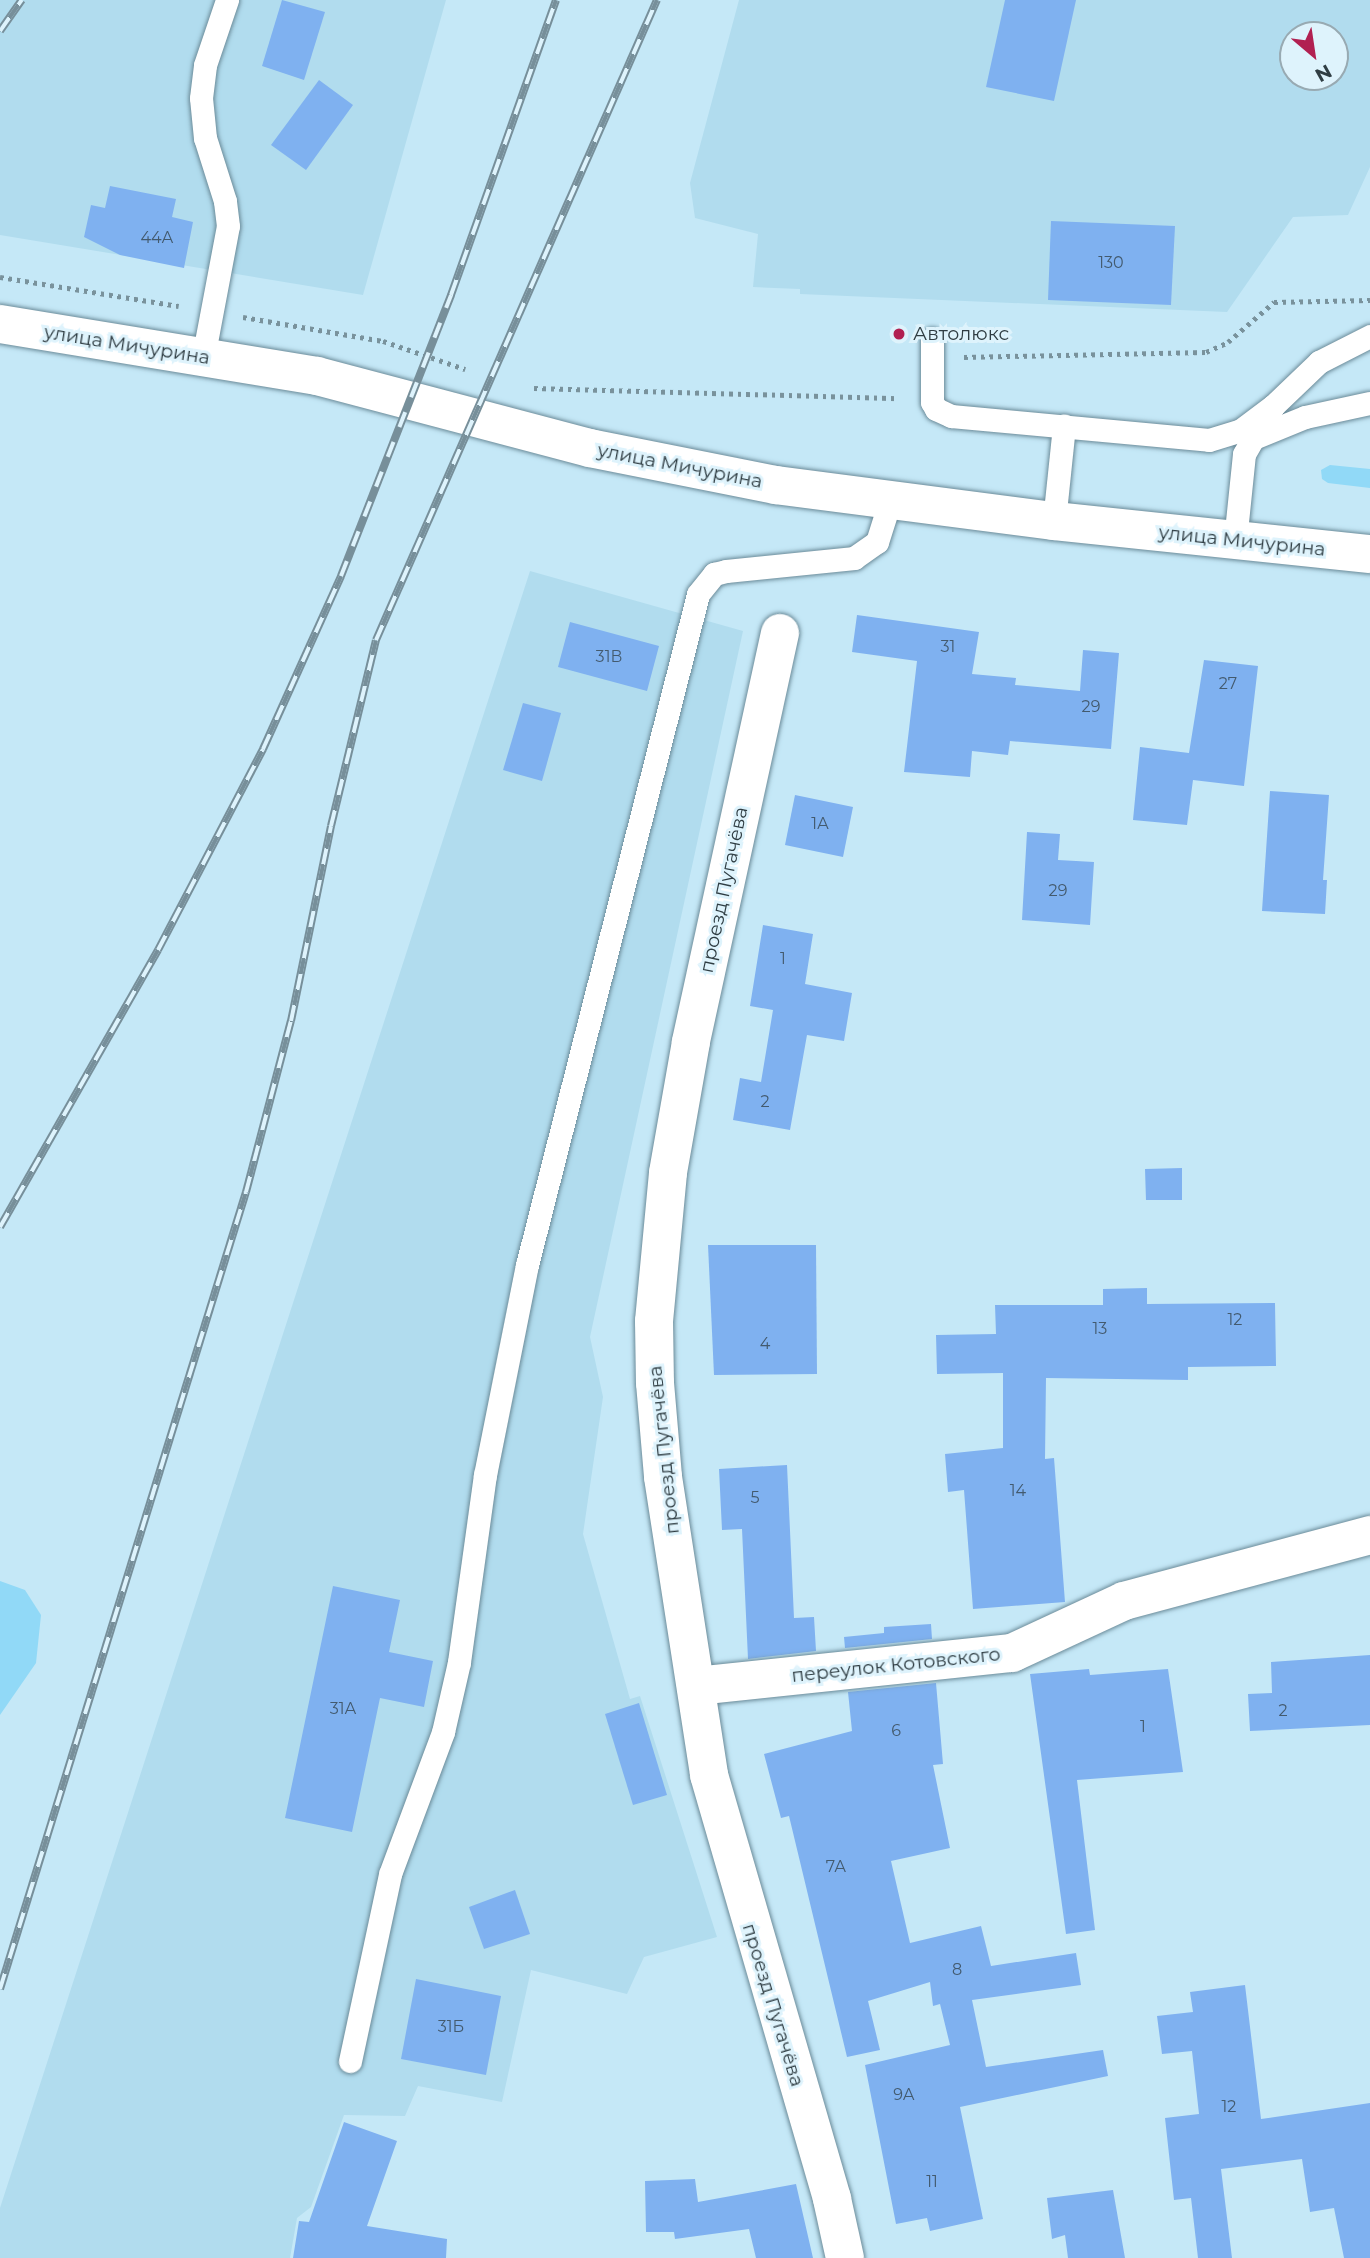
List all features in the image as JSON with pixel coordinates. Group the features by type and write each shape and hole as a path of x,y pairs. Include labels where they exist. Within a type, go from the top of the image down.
{"street":[{"name":"улица Мичурина","path":"0,324 317,376 673,467 890,501 1370,554"},
{"name":"проезд Пугачёва","path":"780,633 691,1042 668,1173 654,1333 663,1477 723,1835 832,2199 845,2258"},
{"name":"переулок Котовского","path":"696,1686 1012,1653 1125,1601 1370,1535"}],"lane":[{"path":"203,358 228,226 225,201 205,138 201,98 205,65 227,0"},
{"path":"932,339 932,402 942,413 1209,440 1241,430 1273,406 1333,352 1370,336"},
{"path":"1251,439 1305,417 1370,403"},
{"path":"1235,541 1241,477 1251,439 1273,406"},
{"path":"1054,521 1063,426"},
{"path":"1209,440 1230,452 1241,477"},
{"path":"351,2062 390,1874 443,1731 459,1662 485,1475 527,1265 698,594 714,574 726,570 854,558 877,542 890,501"}],"path":[{"path":"0,276 383,341 472,372"},
{"path":"520,386 565,392 910,398 967,354 1206,352 1228,342 1274,302 1370,300"}],"shaded area":[{"path":"0,0 446,0 363,295 0,235"},
{"path":"739,0 1370,0 1370,167 1348,215 1293,217 1227,312 800,294 800,289 753,287 758,234 695,218 690,183"},
{"path":"1330,465 1370,469 1370,488 1328,483 1322,479 1321,470"},
{"path":"530,571 743,631 590,1337 603,1397 583,1534 630,1699 640,1696 717,1937 644,1957 627,1994 531,1970 502,2102 418,2086 405,2116 344,2115 311,2207 297,2218 290,2258 0,2258 0,2208"},
{"path":"0,1581 25,1590 41,1615 36,1663 0,1715"}],"building":[{"path":"282,0 325,12 304,80 262,66"},
{"path":"1005,0 1076,0 1054,101 986,87"},
{"path":"319,80 353,105 306,170 271,145"},
{"path":"110,186 176,199 172,217 193,222 184,268 120,255 84,237 91,205 105,208"},
{"path":"1051,221 1175,226 1171,305 1048,300"},
{"path":"857,615 979,632 972,674 1016,678 1015,685 1080,691 1083,650 1119,653 1111,749 1010,741 1008,755 972,751 970,777 904,772 917,661 852,652"},
{"path":"570,622 659,646 647,691 558,667"},
{"path":"1204,660 1258,666 1244,786 1193,780 1187,825 1133,820 1140,747 1189,753"},
{"path":"523,703 561,713 542,781 503,770"},
{"path":"1270,791 1329,795 1323,880 1327,880 1325,914 1262,911"},
{"path":"795,795 853,807 843,857 785,845"},
{"path":"1027,832 1060,834 1058,860 1094,862 1090,925 1022,920"},
{"path":"763,925 813,934 805,984 852,993 844,1041 807,1035 790,1130 733,1120 740,1078 761,1082 773,1010 750,1006"},
{"path":"1182,1168 1182,1200 1146,1200 1145,1169"},
{"path":"708,1245 816,1245 817,1374 714,1375"},
{"path":"1147,1288 1147,1304 1275,1303 1276,1366 1188,1367 1188,1380 1046,1378 1045,1459 1054,1458 1065,1602 973,1609 964,1490 948,1492 945,1454 1003,1448 1003,1373 937,1374 936,1335 996,1334 995,1305 1103,1305 1103,1289"},
{"path":"787,1465 794,1618 814,1617 816,1651 748,1659 742,1529 722,1530 719,1469"},
{"path":"333,1586 400,1600 389,1652 433,1661 424,1707 380,1698 352,1832 285,1818"},
{"path":"931,1624 932,1639 845,1648 844,1637 884,1633 884,1627"},
{"path":"1370,1655 1370,1725 1250,1731 1248,1694 1272,1693 1271,1662"},
{"path":"1089,1669 1090,1675 1168,1669 1183,1772 1077,1780 1095,1930 1066,1934 1030,1674"},
{"path":"936,1683 943,1764 933,1765 950,1848 891,1861 910,1943 981,1926 991,1966 1076,1953 1081,1985 972,2000 986,2067 1103,2050 1108,2076 960,2107 983,2219 930,2231 927,2218 896,2224 865,2065 950,2045 940,2004 933,2006 930,1982 868,2001 880,2050 847,2057 789,1816 781,1818 764,1754 852,1731 848,1692"},
{"path":"639,1703 667,1795 633,1805 605,1714"},
{"path":"515,1890 530,1934 484,1949 469,1907"},
{"path":"416,1979 501,1996 486,2075 401,2059"},
{"path":"1245,1985 1261,2119 1370,2103 1370,2258 1344,2258 1334,2208 1310,2212 1302,2159 1221,2169 1232,2258 1198,2258 1191,2198 1174,2200 1165,2118 1199,2114 1192,2051 1162,2054 1157,2016 1193,2012 1190,1992"},
{"path":"344,2122 397,2141 367,2226 447,2239 446,2258 293,2258 299,2221 309,2222"},
{"path":"695,2179 698,2202 796,2184 813,2258 756,2258 749,2229 675,2239 674,2232 646,2232 645,2181"},
{"path":"1113,2190 1125,2258 1068,2258 1065,2235 1052,2239 1047,2198"}],"railway":[{"path":"0,31 22,0"},
{"path":"0,1227 158,950 263,749 341,576 451,295 556,0"},
{"path":"0,1989 246,1192 291,1021 331,826 376,640 657,0"}],"place":[{"name":"Автолюкс","path":"899,334"}]}
